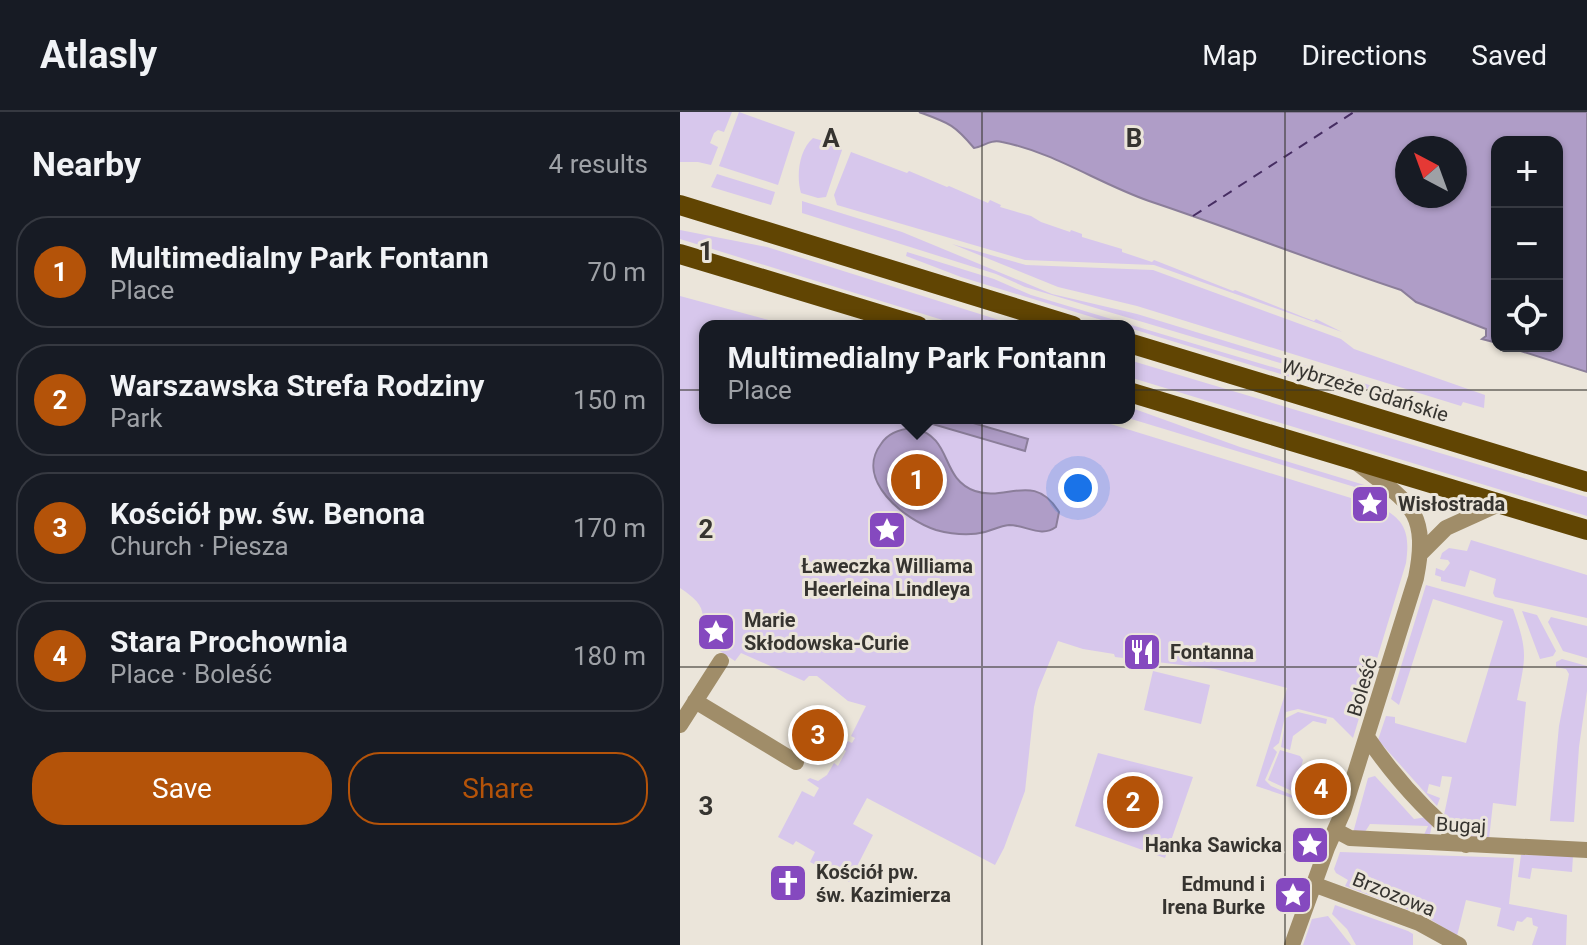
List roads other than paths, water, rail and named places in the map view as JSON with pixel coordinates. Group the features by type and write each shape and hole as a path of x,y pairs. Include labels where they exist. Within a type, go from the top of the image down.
{"main road":[{"path":"680,205 1054,320"},
{"path":"680,254 898,320"},
{"name":"Wybrzeże Gdańskie","path":"1135,345 1587,482"},
{"path":"1135,394 1587,530"}],"street":[{"name":"Boleść","path":"1292,945 1367,737 1421,553 1421,531 1407,501 1353,460"},
{"path":"1421,553 1446,528 1499,504"},
{"path":"680,725 721,661"},
{"path":"695,701 796,762"},
{"path":"1367,737 1392,771 1438,821 1466,845"},
{"name":"Bugaj","path":"1335,830 1350,838 1587,850"},
{"name":"Brzozowa","path":"1313,884 1419,923 1459,945"}],"place":[{"name":"Multimedialny Park Fontann","path":"917,480"},
{"name":"Wisłostrada","path":"1370,504"},
{"name":"Ławeczka Williama Heerleina Lindleya","path":"887,530"},
{"name":"Marie Skłodowska-Curie","path":"716,632"},
{"name":"Fontanna","path":"1142,652"},
{"name":"Kościół pw. św. Benona","path":"818,735"},
{"name":"Stara Prochownia","path":"1321,789"},
{"name":"Warszawska Strefa Rodziny","path":"1133,802"},
{"name":"Hanka Sawicka","path":"1310,845"},
{"name":"Kościół pw. św. Kazimierza","path":"788,883"},
{"name":"Edmund i Irena Burke","path":"1293,895"}]}
